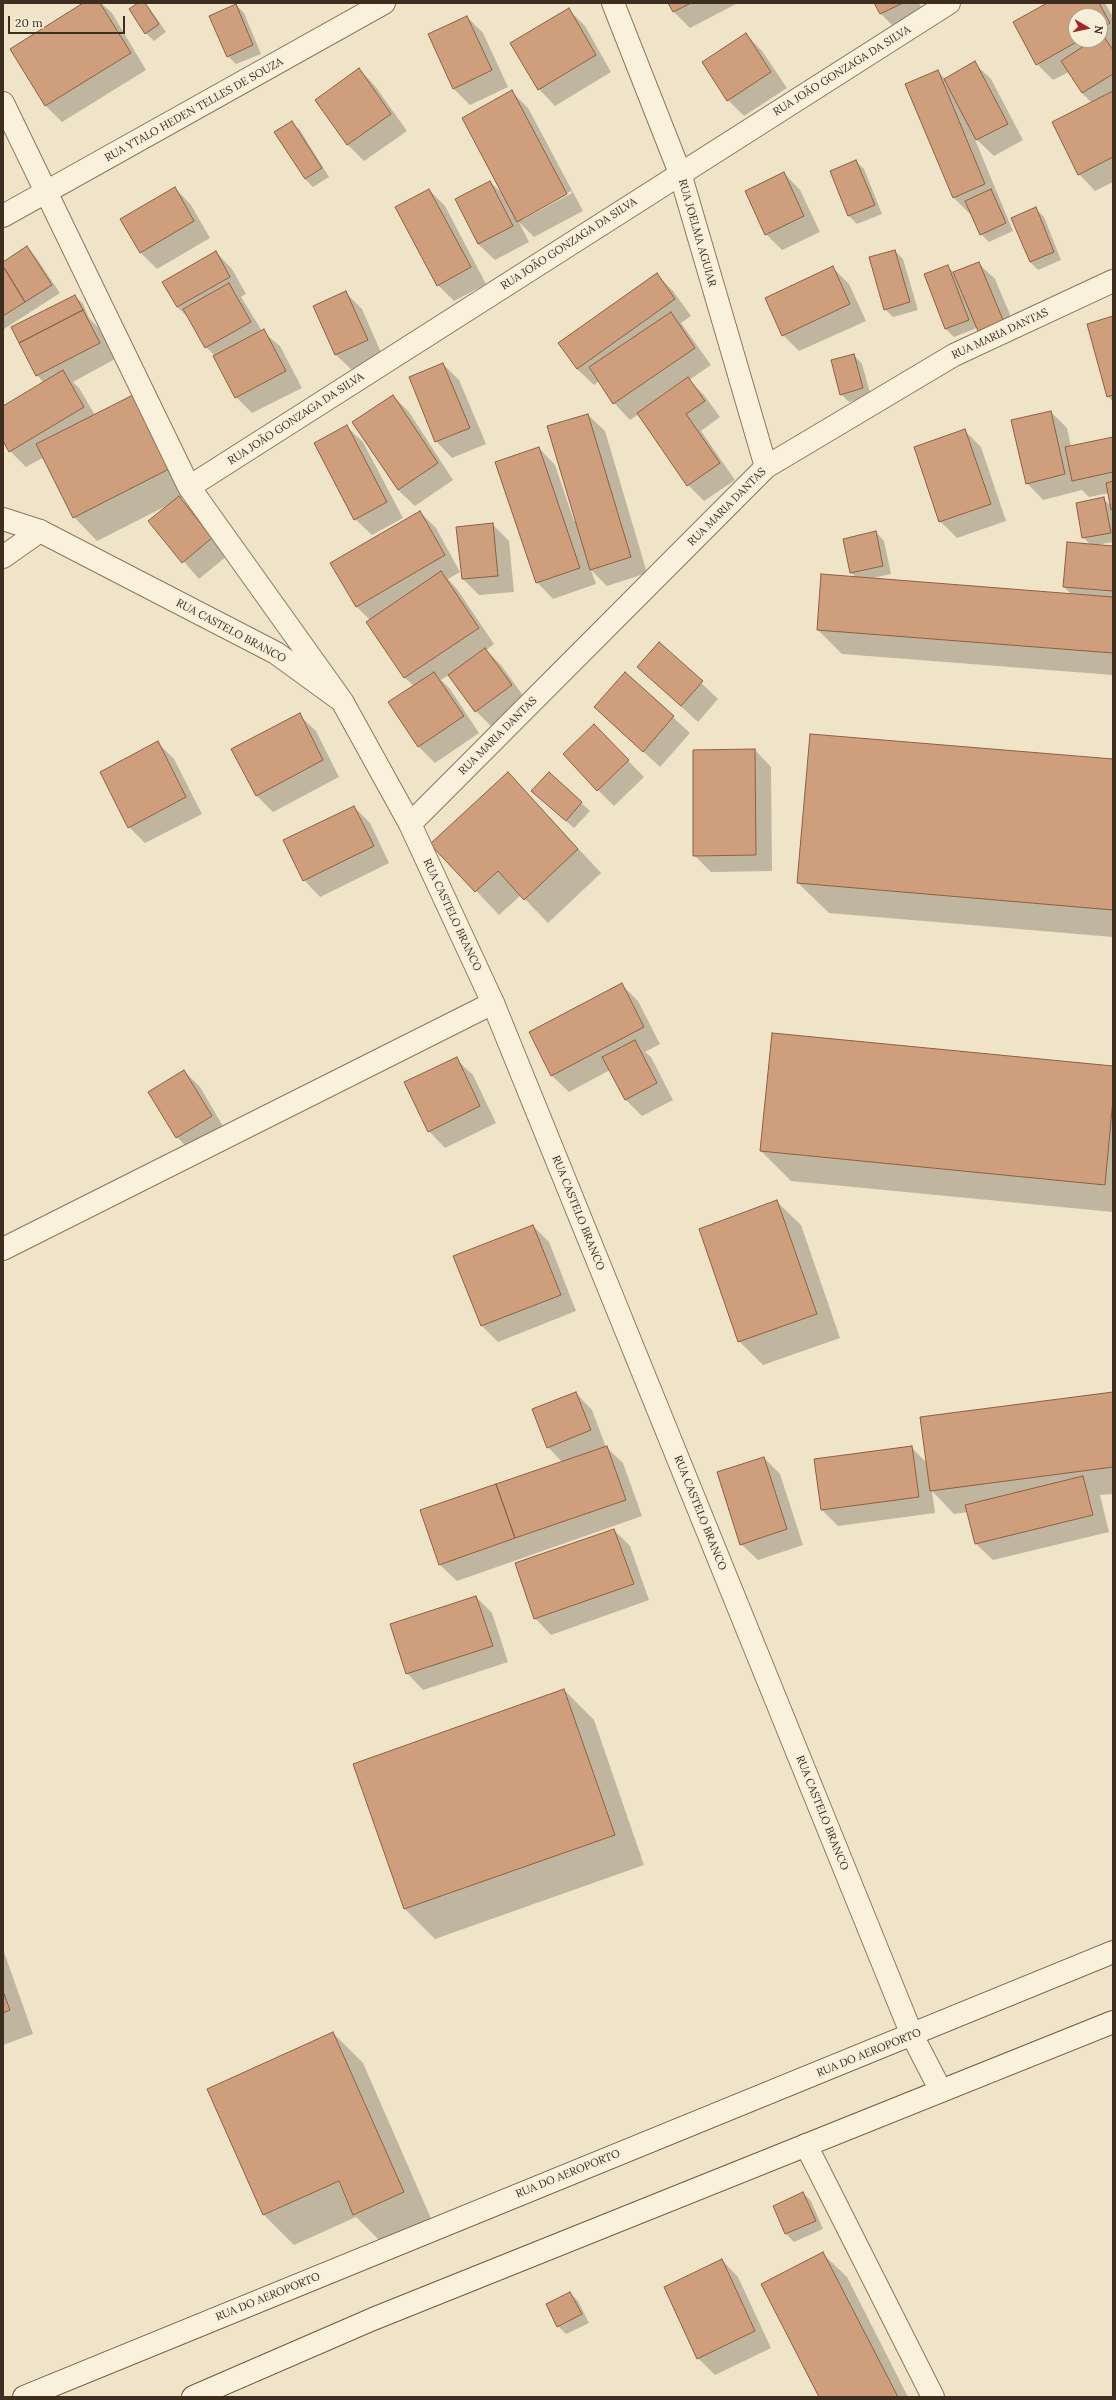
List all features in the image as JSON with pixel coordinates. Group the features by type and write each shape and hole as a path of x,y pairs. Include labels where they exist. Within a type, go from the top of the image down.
{"street":[{"name":"RUA YTALO HEDEN TELLES DE SOUZA","path":"3,216 384,3"},
{"name":"RUA JOELMA AGUIAR","path":"613,3 680,173 766,467"},
{"name":"RUA JOÃO GONZAGA DA SILVA","path":"189,487 949,3"},
{"path":"3,103 48,191 189,487 342,701"},
{"name":"RUA MARIA DANTAS","path":"410,824 766,467 954,355 1113,281"},
{"name":"RUA CASTELO BRANCO","path":"3,518 40,531 276,653 342,701 410,824 493,1003 912,2035 941,2091"},
{"path":"3,557 40,531"},
{"path":"3,1249 493,1003"},
{"name":"RUA DO AEROPORTO","path":"24,2397 1113,1952"},
{"path":"192,2397 373,2319 1113,2022"},
{"path":"806,2145 933,2397"}],"building":[{"path":"83,3 100,3 131,53 45,106 10,49"},
{"path":"138,3 145,3 159,24 145,34 129,9"},
{"path":"668,3 691,3 673,12"},
{"path":"874,3 903,3 880,14"},
{"path":"1047,3 1099,3 1102,8 1068,8 1068,47 1036,65 1013,22"},
{"path":"236,4 253,45 227,57 209,16"},
{"path":"569,8 596,55 538,90 510,43"},
{"path":"467,16 492,70 453,89 428,34"},
{"path":"746,33 771,72 727,101 702,62"},
{"path":"1108,43 1113,50 1113,74 1082,93 1061,61 1081,48 1108,48"},
{"path":"975,61 1008,124 976,140 944,79"},
{"path":"359,68 391,114 347,145 315,100"},
{"path":"938,70 985,184 953,198 905,84"},
{"path":"512,90 567,194 517,222 462,118"},
{"path":"1113,91 1113,157 1078,175 1052,122"},
{"path":"292,121 322,168 305,179 274,132"},
{"path":"856,160 875,205 848,216 830,171"},
{"path":"784,172 804,216 765,235 745,191"},
{"path":"490,181 513,226 478,244 455,199"},
{"path":"175,187 194,221 140,253 120,219"},
{"path":"429,189 471,267 437,286 395,207"},
{"path":"991,189 1006,223 980,235 965,201"},
{"path":"1036,207 1054,252 1030,262 1011,218"},
{"path":"27,246 52,285 25,302 3,266 3,262"},
{"path":"895,250 910,302 884,310 869,257"},
{"path":"216,251 230,277 177,307 162,282"},
{"path":"979,262 1003,320 978,331 953,272"},
{"path":"948,265 969,320 945,329 924,274"},
{"path":"3,266 25,302 3,316"},
{"path":"833,266 850,304 782,336 765,298"},
{"path":"657,273 675,299 577,369 558,343"},
{"path":"229,283 251,322 205,348 183,309"},
{"path":"346,291 368,340 335,355 313,306"},
{"path":"75,295 83,310 19,343 11,327"},
{"path":"83,310 100,343 36,376 19,343"},
{"path":"671,312 695,348 613,404 589,367"},
{"path":"1113,316 1113,395 1107,397 1087,324"},
{"path":"264,329 286,371 235,398 213,356"},
{"path":"854,354 863,388 840,395 831,360"},
{"path":"443,363 470,428 435,442 409,377"},
{"path":"63,370 84,407 9,452 3,441 3,406"},
{"path":"688,377 705,401 686,414 720,463 687,486 637,413"},
{"path":"133,395 169,469 73,518 36,444"},
{"path":"393,395 438,463 398,490 352,422"},
{"path":"1051,411 1065,474 1026,484 1011,420"},
{"path":"588,414 631,557 590,570 547,426"},
{"path":"347,425 387,502 354,520 314,443"},
{"path":"965,429 991,504 939,522 914,447"},
{"path":"1113,437 1113,472 1072,481 1065,447"},
{"path":"539,447 580,568 536,583 495,462"},
{"path":"1113,481 1113,509 1111,510 1106,483"},
{"path":"179,496 212,538 182,563 148,521"},
{"path":"1104,497 1111,533 1082,538 1076,503"},
{"path":"420,511 445,555 356,607 330,563"},
{"path":"493,523 498,576 462,579 456,527"},
{"path":"876,531 883,566 850,573 843,539"},
{"path":"1067,542 1113,546 1113,591 1063,587"},
{"path":"441,571 479,628 404,678 366,622"},
{"path":"821,574 1113,597 1113,653 817,630"},
{"path":"659,642 703,681 681,706 637,667"},
{"path":"485,648 512,685 475,712 448,675"},
{"path":"434,672 464,716 418,747 388,702"},
{"path":"625,672 674,716 643,752 594,707"},
{"path":"300,713 323,760 256,796 231,749"},
{"path":"594,724 629,760 597,791 563,754"},
{"path":"810,734 1113,759 1113,910 797,883"},
{"path":"158,741 186,797 128,828 100,772"},
{"path":"755,749 756,855 693,856 693,750"},
{"path":"508,772 578,849 524,900 498,871 475,892 430,844"},
{"path":"549,772 582,802 566,821 531,791"},
{"path":"354,806 374,846 303,881 283,840"},
{"path":"622,983 644,1027 551,1076 529,1032"},
{"path":"772,1033 1113,1066 1113,1099 1105,1185 760,1151"},
{"path":"635,1040 657,1083 625,1100 602,1057"},
{"path":"457,1057 480,1106 428,1132 404,1082"},
{"path":"184,1070 212,1116 176,1138 148,1092"},
{"path":"777,1200 817,1314 738,1342 699,1229"},
{"path":"533,1225 561,1295 481,1326 453,1256"},
{"path":"576,1392 591,1430 547,1448 532,1409"},
{"path":"1113,1392 1113,1467 930,1491 920,1417"},
{"path":"607,1446 626,1500 515,1538 496,1484"},
{"path":"912,1446 919,1497 821,1510 814,1459"},
{"path":"764,1457 787,1529 740,1545 717,1472"},
{"path":"1083,1476 1093,1515 975,1544 965,1505"},
{"path":"496,1484 515,1538 439,1565 420,1510"},
{"path":"614,1529 634,1584 534,1619 515,1563"},
{"path":"476,1596 493,1646 406,1674 390,1624"},
{"path":"564,1689 615,1835 404,1909 353,1764"},
{"path":"3,1991 10,2010 3,2013"},
{"path":"333,2032 404,2192 353,2215 339,2181 263,2215 207,2089"},
{"path":"803,2192 816,2221 785,2234 773,2206"},
{"path":"823,2252 898,2397 819,2397 761,2284"},
{"path":"722,2259 755,2331 697,2359 664,2287"},
{"path":"570,2292 582,2314 557,2327 546,2304"}]}
